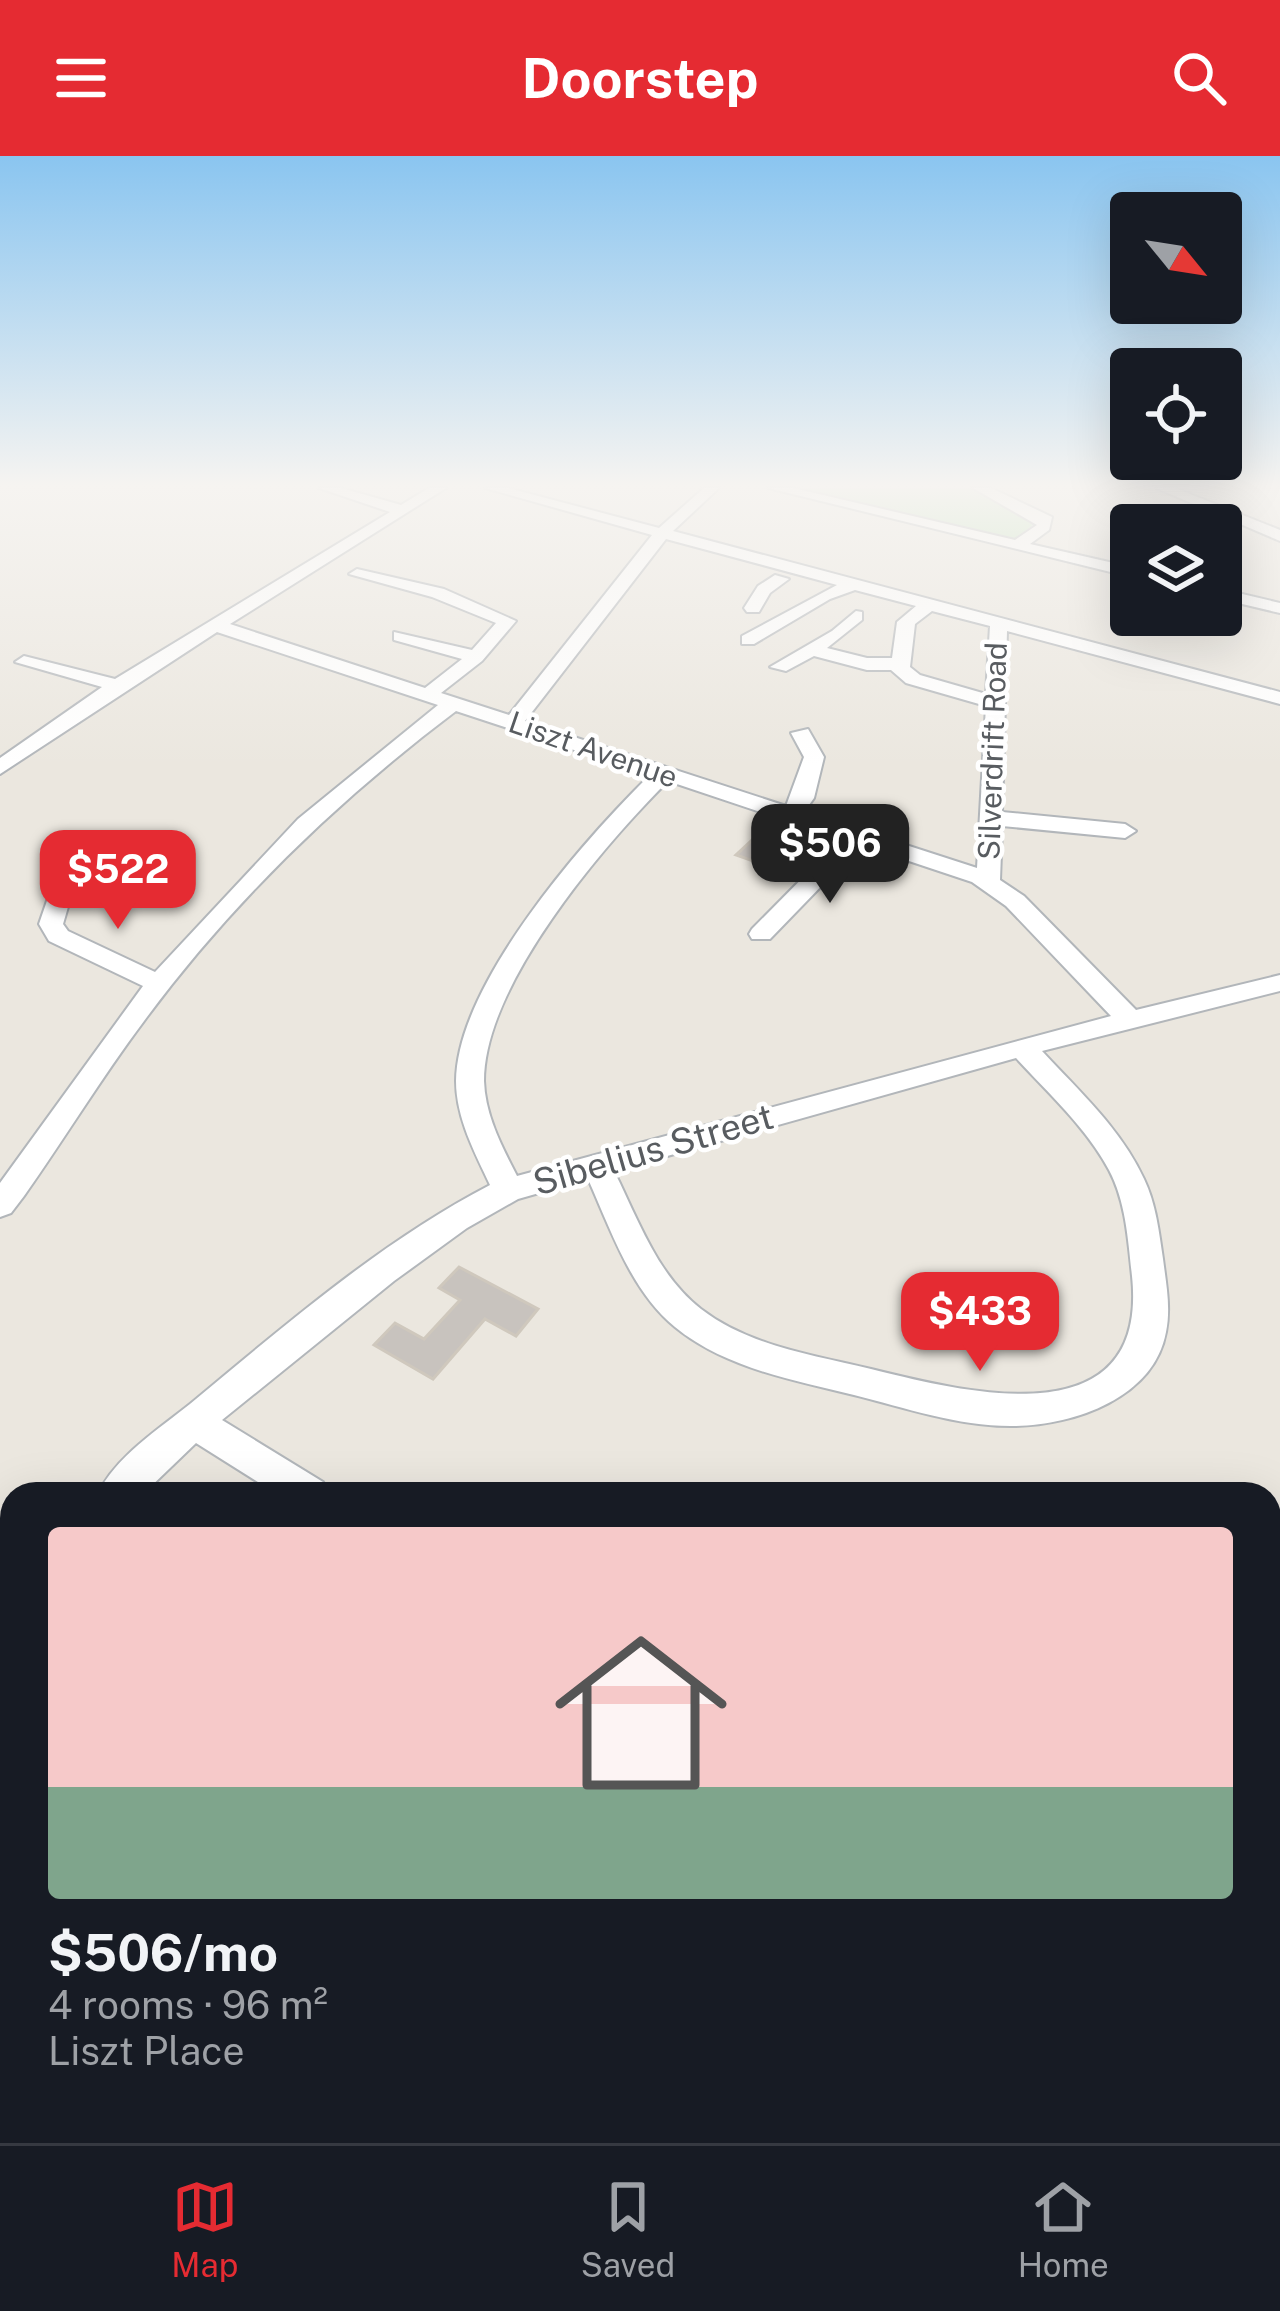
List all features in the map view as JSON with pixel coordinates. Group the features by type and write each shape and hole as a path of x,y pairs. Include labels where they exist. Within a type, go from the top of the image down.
{"street":[{"path":"0,768 118,685 286,581"},
{"path":"386,581 438,593 505,620 506,626 476,657 426,696"},
{"path":"513,723 625,581"},
{"path":"753,608 764,590 778,581"},
{"path":"788,581 830,592"},
{"path":"844,581 1280,698"},
{"path":"748,640 830,592 856,584"},
{"path":"1242,598 1280,608"},
{"path":"899,664 906,622 931,604"},
{"path":"779,667 838,635 856,616"},
{"name":"Silverdrift Road","path":"988,881 999,622"},
{"name":"Liszt Avenue","path":"214,625 988,881 1022,908 1129,1019"},
{"path":"400,636 476,657"},
{"path":"810,649 867,664 899,664 913,679 996,703"},
{"path":"24,662 118,685"},
{"path":"0,1205 99,1061 226,905 330,799 452,704"},
{"path":"790,815 803,798 814,757 801,733"},
{"path":"508,1190 472,1097 471,1070 479,1038 504,984 547,912 616,818 662,774"},
{"path":"991,818 1125,831"},
{"path":"761,934 857,836"},
{"path":"58,900 51,924 58,936 160,984"},
{"name":"Sibelius Street","path":"130,1482 193,1422 435,1232 508,1190 1022,1047 1280,982"},
{"path":"595,1163 664,1294 690,1319 723,1339 778,1360 951,1404 1001,1413 1053,1409 1087,1397 1132,1370 1149,1344 1152,1307 1140,1214 1124,1167 1022,1047"},
{"path":"193,1422 290,1482"}],"building":[{"path":"763,830 782,836 756,862 736,855"},
{"path":"459,1267 538,1309 516,1336 485,1319 433,1379 374,1345 395,1323 424,1339 460,1300 439,1288"}]}
